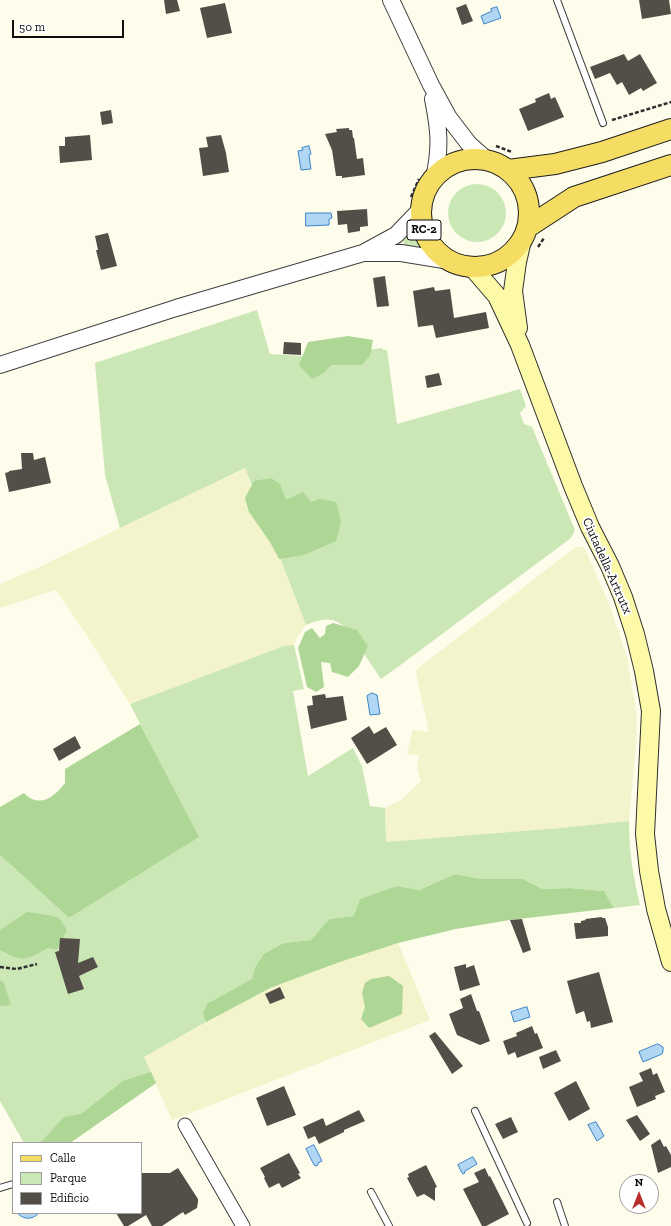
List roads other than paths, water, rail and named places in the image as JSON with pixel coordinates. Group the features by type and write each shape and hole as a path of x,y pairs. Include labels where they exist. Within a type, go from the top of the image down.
{"main road":[{"path":"512,162 555,164 602,152 671,129"},
{"name":"RC-2","path":"528,240 530,211 527,196 512,162 494,162 489,151 478,159 462,160 426,178 425,192 415,204 428,239 437,252 450,261 460,265 472,267 486,266 501,261 528,240 574,197 671,165"},
{"name":"Ciutadella-Artrutx","path":"520,345 513,291 517,262 528,240"},
{"name":"Ciutadella-Artrutx","path":"472,267 497,296 520,345 573,486 590,527 610,566 623,596 635,634 651,710 645,834 649,871 656,909 671,962"}],"street":[{"path":"391,0 431,85 457,130 469,144 489,151"},
{"path":"426,178 439,150 439,135 431,85"},
{"path":"0,365 176,308 363,253 396,235 415,204"},
{"path":"363,253 401,254 450,261"},
{"path":"185,1125 244,1226"}],"lane":[{"path":"557,0 604,122"},
{"path":"475,1111 528,1223"},
{"path":"0,1188 12,1184"},
{"path":"371,1192 389,1226"},
{"path":"557,1202 565,1226"}],"water":[{"path":"497,7 501,18 484,24 481,16"},
{"path":"309,146 311,154 309,155 311,169 301,170 298,151"},
{"path":"306,213 331,213 332,218 329,219 329,225 306,226"},
{"path":"372,693 377,695 380,714 370,715 367,696"},
{"path":"527,1007 530,1017 514,1022 511,1012"},
{"path":"658,1044 663,1047 662,1054 643,1062 639,1052"},
{"path":"596,1122 604,1136 597,1141 588,1125"},
{"path":"314,1145 322,1161 316,1166 314,1165 306,1149"},
{"path":"473,1157 477,1164 465,1171 464,1174 462,1173 458,1165"},
{"path":"18,1214 38,1214 31,1218 22,1217"}]}
